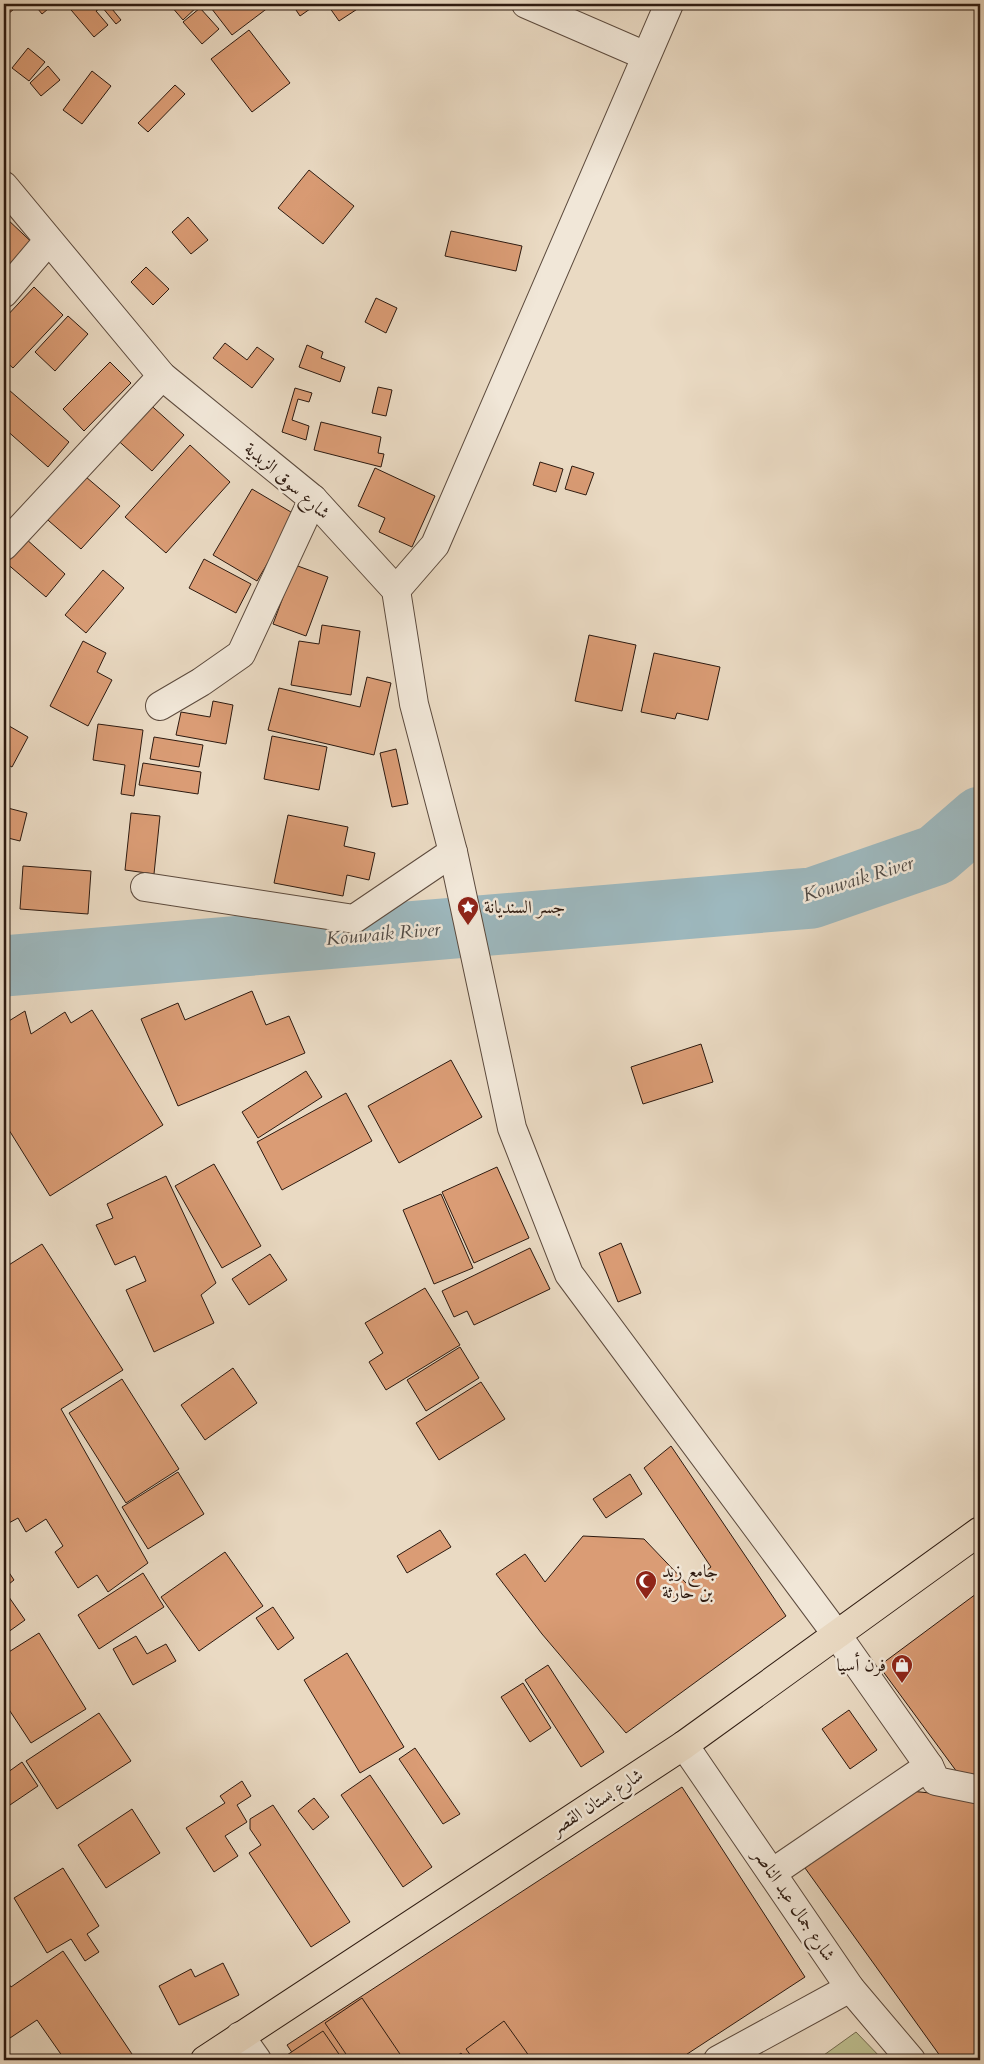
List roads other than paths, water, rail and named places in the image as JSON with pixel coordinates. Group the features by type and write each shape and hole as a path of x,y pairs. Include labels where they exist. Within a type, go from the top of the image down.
{"main road":[{"name":"شارع بستان القصر","path":"205,2060 684,1745 980,1531"}],"street":[{"path":"526,4 646,56"},
{"path":"669,4 435,546 396,590 414,704 452,852 486,1010 493,1032 512,1128 569,1274 836,1634 929,1766 936,1781 980,1790"},
{"name":"شارع سوق الزبدية","path":"4,186 162,376 313,499 396,590"},
{"path":"4,293 48,241"},
{"path":"4,546 162,376"},
{"path":"160,706 201,682 241,654 313,499"},
{"path":"144,887 354,919 452,852"},
{"name":"شارع جمال عبد الناصر","path":"684,1745 850,1988 912,2060"},
{"path":"772,1873 929,1766"},
{"path":"718,2060 850,1988"},
{"path":"240,2036 257,2060"}],"waterway":[{"name":"Kouwaik River","path":"4,966 812,898 936,855 980,817"}],"place":[{"name":"جسر السنديانة","path":"468,926"},
{"name":"جامع زيد بن حارثة","path":"646,1600"},
{"name":"فرن أسيا","path":"902,1684"}]}
